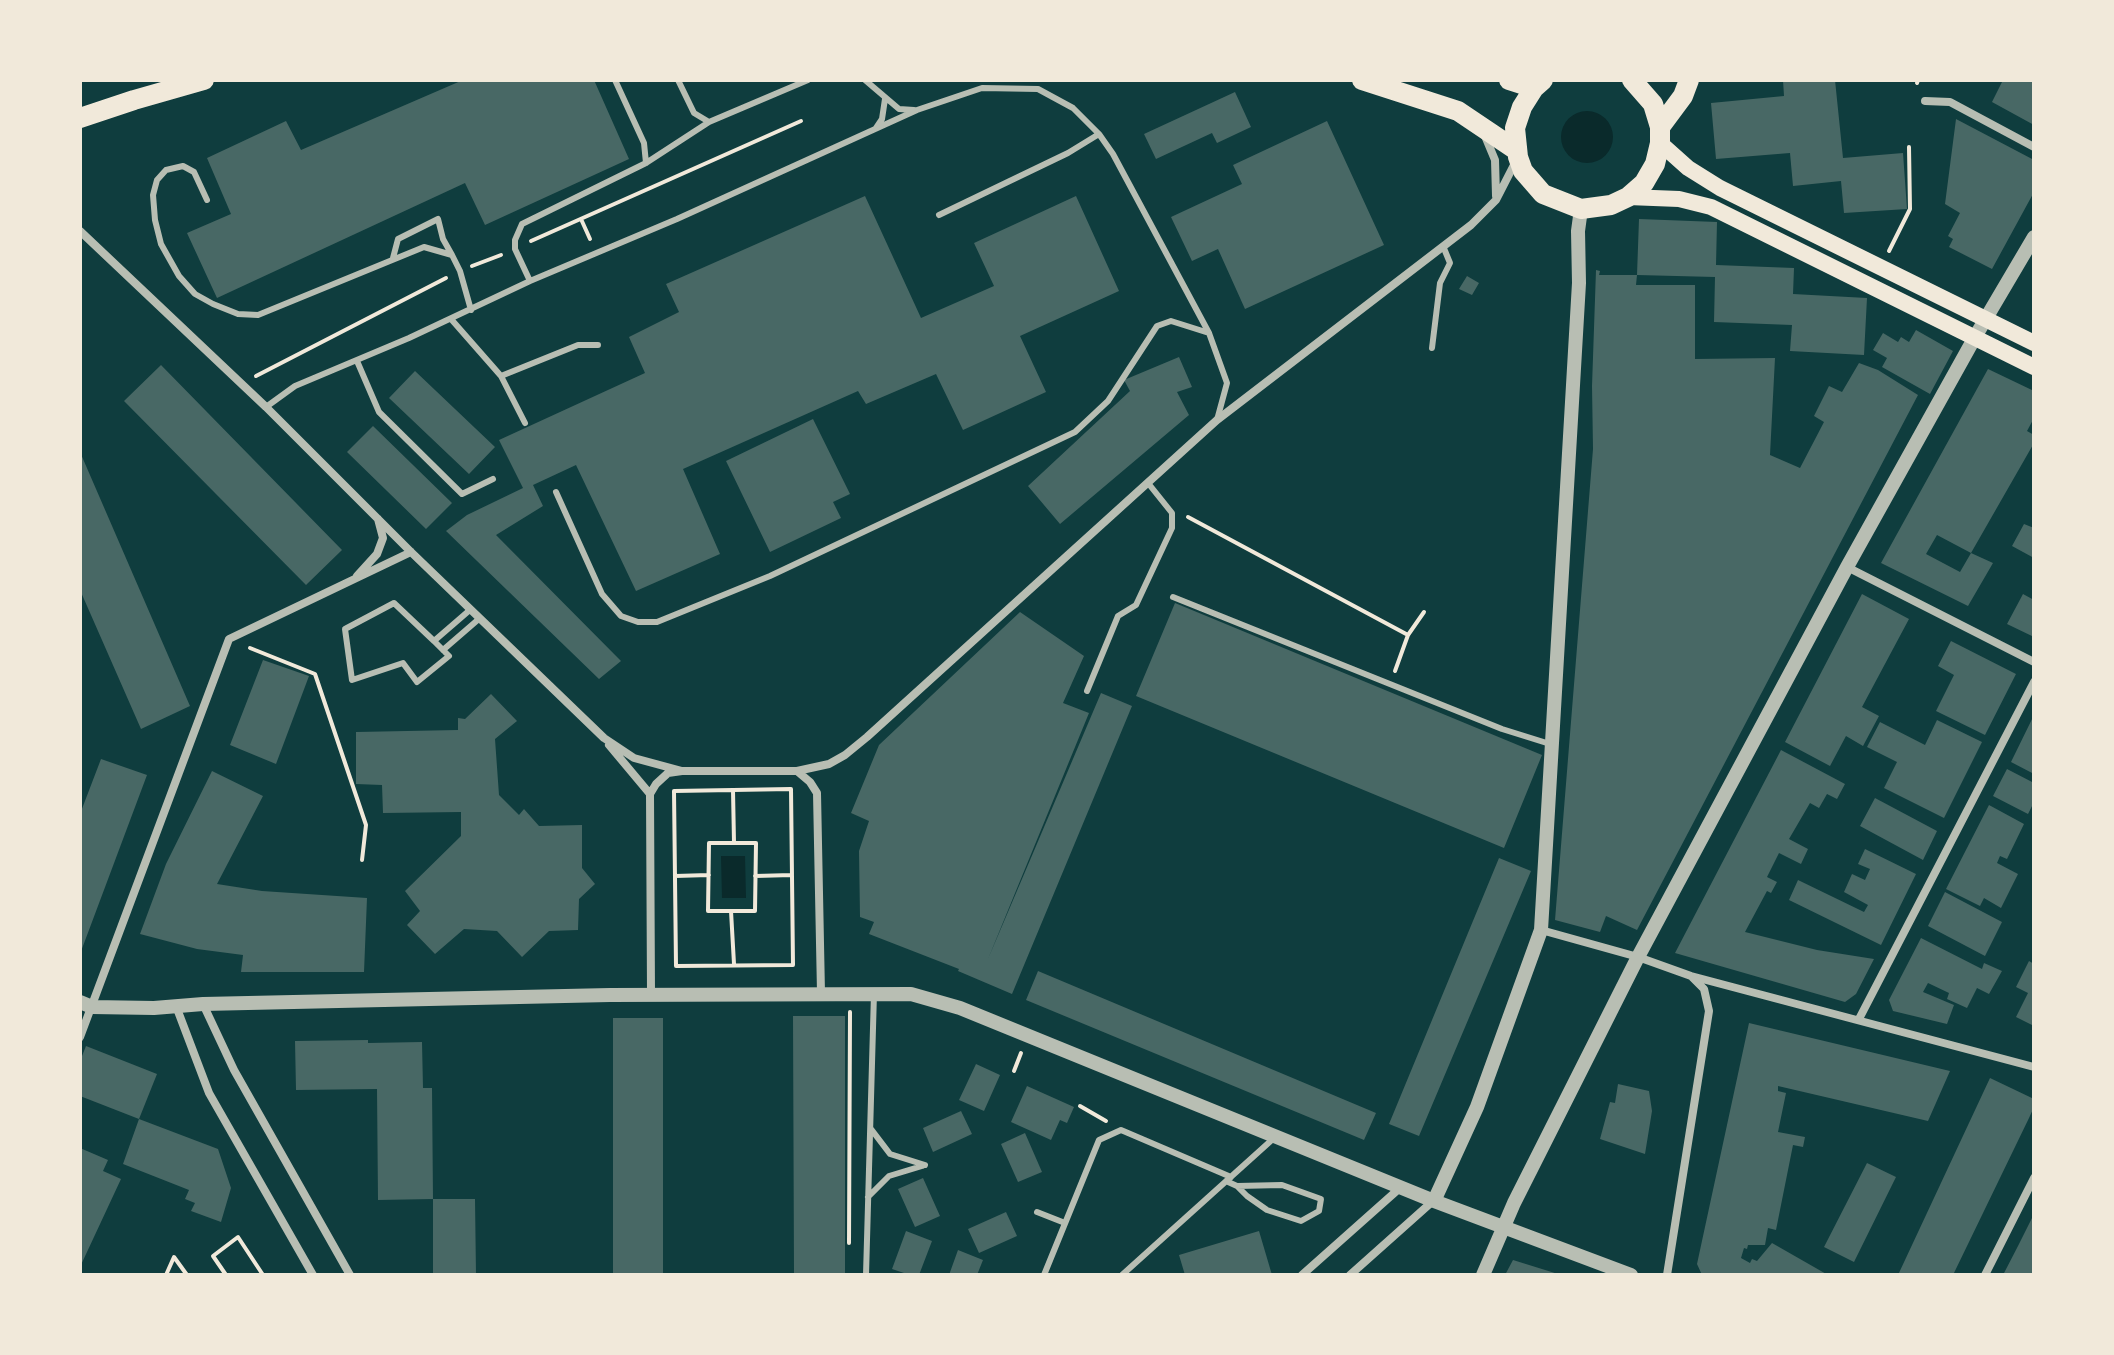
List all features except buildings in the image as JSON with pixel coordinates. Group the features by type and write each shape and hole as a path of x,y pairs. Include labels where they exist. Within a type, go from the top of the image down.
{"main road":[{"path":"1362,80 1458,111 1517,153"},
{"path":"1509,80 1538,84 1522,107 1515,128 1517,153 1523,171 1543,194 1581,209 1611,205 1628,197 1644,183 1655,164 1660,135 1689,80"},
{"path":"1632,80 1653,104 1660,135 1688,168 1720,188 2034,343"},
{"path":"80,118 200,81"},
{"path":"1628,197 1679,199 1711,207 2034,367"}],"street":[{"path":"1925,101 1950,102 2034,147"},
{"path":"1480,124 1495,160 1496,200"},
{"path":"650,794 668,773 797,771 829,764 845,755 1217,420 1471,225 1496,200 1517,153"},
{"path":"1350,1275 1434,1201 1477,1107 1541,930 1581,209"},
{"path":"80,231 266,407 604,738 650,794 651,994"},
{"path":"1483,1275 1503,1226 1638,957 1847,567 2034,237"},
{"path":"354,580 377,554 383,538 378,519"},
{"path":"80,1037 86,1004 229,639 411,552"},
{"path":"1847,567 2034,662"},
{"path":"1859,1019 2034,682"},
{"path":"604,738 634,758 682,771"},
{"path":"797,771 817,793 821,993"},
{"path":"1541,930 1638,957 1691,976 2034,1067"},
{"path":"1667,1275 1709,1011 1704,989 1691,976"},
{"path":"86,1004 176,1006 651,994 911,994 960,1008 1434,1201 1631,1275"},
{"path":"203,1004 234,1070 350,1275"},
{"path":"176,1006 209,1093 313,1275"},
{"path":"1985,1275 2034,1178"},
{"path":"1302,1275 1401,1186"}],"lane":[{"path":"615,80 644,143 646,163"},
{"path":"678,80 694,113 709,122"},
{"path":"530,281 515,249 515,240 522,224 646,163 709,122 808,80"},
{"path":"865,80 899,109 917,110"},
{"path":"266,407 295,386 451,319 530,281 655,229 917,110 982,88 1038,89 1073,108 1099,134 1113,154 1209,333 1227,383 1217,420"},
{"path":"873,131 882,119 885,99"},
{"path":"939,215 1068,153 1099,134"},
{"path":"207,200 194,172 183,166 166,170 157,180 153,195 161,244 179,276 195,294 238,314 258,315 279,308 424,247 452,255"},
{"path":"393,258 398,239 438,219 443,239 460,271 471,310"},
{"path":"1432,348 1440,283 1450,263 1443,246"},
{"path":"451,319 501,376 525,423"},
{"path":"556,492 602,594 621,616 638,622 657,622 770,576 1075,432 1108,401 1157,326 1171,321 1209,333"},
{"path":"501,376 578,345 598,345"},
{"path":"357,361 379,412 462,494 493,479"},
{"path":"1087,691 1118,616 1136,605 1172,528 1172,513 1148,483"},
{"path":"1173,597 1502,729 1551,745"},
{"path":"394,603 434,641 449,656 417,682 403,663 352,680 345,629 394,603"},
{"path":"434,641 471,609"},
{"path":"443,650 480,618"},
{"path":"866,1275 874,993"},
{"path":"868,1197 889,1176 925,1165 890,1154 870,1127"},
{"path":"1044,1275 1099,1140 1121,1130 1229,1179 1247,1196 1267,1210 1301,1221 1319,1211 1321,1199 1282,1185 1237,1186"},
{"path":"1122,1275 1276,1136"},
{"path":"1037,1212 1065,1223"}],"path":[{"path":"1887,255 1910,209 1909,147"},
{"path":"581,219 590,239"},
{"path":"1172,513 1188,517 1408,635"},
{"path":"1396,667 1408,635 1424,612"},
{"path":"229,639 315,674 366,825 362,860"},
{"path":"791,789 793,965 676,966 674,791 733,790 791,789"},
{"path":"733,790 734,843"},
{"path":"709,843 734,843 756,843 755,911 708,911 709,843"},
{"path":"675,876 709,875"},
{"path":"755,876 792,875"},
{"path":"731,911 734,965"},
{"path":"849,1245 850,1016"},
{"path":"1014,1071 1021,1054"},
{"path":"1080,1106 1121,1130"},
{"path":"226,1275 213,1256 238,1237 263,1275"},
{"path":"166,1275 174,1257 187,1275"}],"water":[{"path":"1587,111 1605,119 1613,137 1605,155 1587,163 1569,155 1561,137 1569,119"},
{"path":"721,856 745,856 746,898 722,898"}]}
